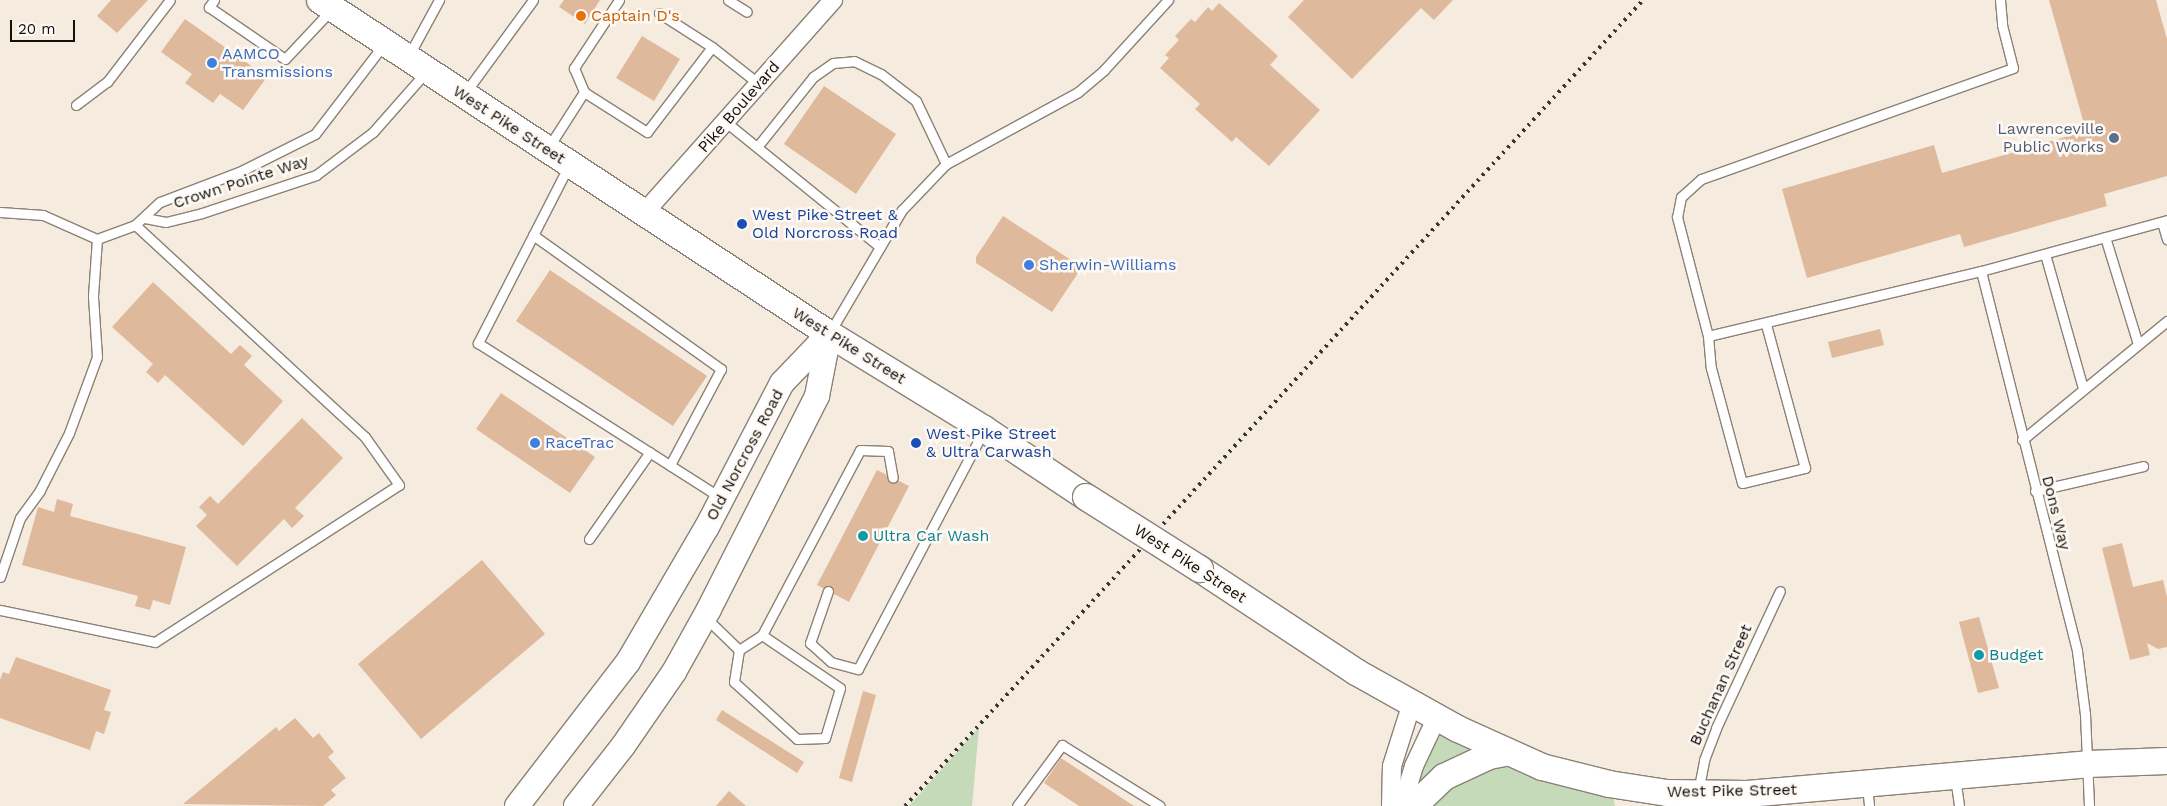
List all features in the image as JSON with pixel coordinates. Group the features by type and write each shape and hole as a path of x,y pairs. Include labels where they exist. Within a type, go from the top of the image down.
{"main road":[{"name":"West Pike Street","path":"331,3 416,66 547,149 829,334 984,429 1356,672 1505,753 1542,767 1609,784 1698,794 1868,795 1954,777 2088,764 2167,760"},
{"name":"Old Norcross Road","path":"517,806 628,662 663,606 722,499 782,383 829,334"},
{"path":"576,806 649,709 705,616 817,396 829,334"},
{"path":"1414,806 1444,777 1489,756 1505,753"}],"street":[{"name":"Pike Boulevard","path":"644,214 727,123 833,0"},
{"path":"1391,806 1392,766 1412,703"},
{"path":"1402,806 1414,766 1437,717"}],"lane":[{"path":"76,105 107,82 170,0"},
{"path":"214,0 209,7 285,59 331,3"},
{"name":"Crown Pointe Way","path":"145,218 166,222 202,213 316,175 373,132 416,66 439,0"},
{"path":"463,96 533,0"},
{"path":"619,0 574,68 584,92 647,132 712,47"},
{"path":"728,0 747,12"},
{"path":"829,334 902,210 946,164 1078,92 1104,70 1168,0"},
{"path":"1766,324 1805,468 1742,483 1711,368 1708,336 1677,217 1681,197 1701,179 2013,68 2002,25 2000,0"},
{"path":"659,13 712,47 759,84"},
{"name":"Crown Pointe Way","path":"97,239 135,225 145,218 160,202 238,172 314,134 384,44"},
{"path":"757,147 813,77 833,63 854,61 881,74 916,102 946,164"},
{"path":"547,149 584,92"},
{"path":"727,123 880,247"},
{"path":"570,164 478,342 722,499"},
{"path":"0,212 43,215 97,239 93,296 97,357 70,433 40,490 20,518 0,577"},
{"path":"1708,336 1766,324 1982,271 2164,221 2167,239"},
{"path":"0,610 155,642 399,485 365,437 135,225"},
{"path":"533,235 721,368 670,465"},
{"path":"2105,237 2138,344"},
{"path":"2044,254 2083,388"},
{"name":"Dons Way","path":"1982,271 2022,440 2077,651 2088,764 2089,806"},
{"path":"2022,440 2167,321"},
{"path":"828,591 810,643 831,662 858,669 984,429"},
{"path":"762,635 840,688 825,738 797,738 734,682 739,650 762,635 860,450 888,451 893,478"},
{"path":"589,539 650,452"},
{"path":"2035,491 2143,466"},
{"name":"Buchanan Street","path":"1698,794 1704,760 1716,728 1780,592"},
{"path":"705,616 739,650"},
{"path":"1016,806 1062,745 1160,806"},
{"path":"1954,777 1959,806"}],"green space":[{"path":"979,727 972,806 909,806"},
{"path":"1423,733 1458,735 1611,786 1615,806 1418,806"}],"building":[{"path":"111,0 148,0 117,33 97,16"},
{"name":"Captain D's","path":"564,0 600,0 585,24 559,7"},
{"path":"1304,0 1453,0 1434,20 1421,8 1352,79 1288,17"},
{"name":"Lawrenceville Public Works","path":"2049,0 2156,0 2167,39 2167,176 2104,194 2107,206 1964,247 1960,234 1807,278 1782,189 1934,145 1942,173 2086,131"},
{"path":"1219,3 1278,56 1270,65 1320,110 1269,166 1236,137 1232,142 1195,109 1200,104 1160,68 1169,58 1165,55 1179,40 1175,36 1191,19 1195,22 1208,7 1212,11"},
{"name":"AAMCO Transmissions","path":"185,19 267,77 243,110 220,94 213,103 185,83 192,74 161,52"},
{"path":"642,36 680,59 654,101 616,78"},
{"path":"824,86 896,134 856,194 784,144"},
{"name":"Sherwin-Williams","path":"1003,216 1082,267 1052,312 976,263 976,257"},
{"name":"RaceTrac","path":"550,270 707,376 673,426 516,321"},
{"path":"153,282 231,354 240,345 252,356 244,365 283,401 243,446 165,375 158,383 146,372 153,364 112,327"},
{"path":"1880,329 1884,345 1832,358 1828,342"},
{"name":"RaceTrac","path":"501,393 595,457 570,493 476,429"},
{"path":"302,418 343,458 295,508 304,516 292,528 284,519 237,566 196,526 207,515 199,507 210,496 218,504"},
{"name":"Ultra Car Wash","path":"877,470 909,486 849,602 817,585"},
{"path":"57,499 73,504 70,516 186,547 170,605 153,600 150,610 135,606 138,596 22,565 38,507 54,512"},
{"path":"2122,543 2133,587 2163,580 2167,597 2167,647 2158,649 2147,643 2150,655 2130,660 2102,548"},
{"path":"482,560 545,634 421,739 358,664"},
{"name":"Budget","path":"1979,617 1999,688 1978,693 1959,622"},
{"path":"16,657 111,690 104,710 111,712 104,734 96,731 90,750 0,718 0,680 3,672 9,674"},
{"path":"863,691 876,695 852,782 839,778"},
{"path":"722,710 804,762 797,773 716,720"},
{"path":"295,718 313,738 319,733 334,752 328,757 346,778 331,790 336,795 323,806 183,804 276,727 279,731"},
{"path":"1061,758 1134,806 1079,806 1044,783"},
{"path":"729,791 746,806 716,806"}],"railway":[{"path":"905,806 1643,0"}],"place":[{"name":"Captain D's","path":"581,16"},
{"name":"AAMCO Transmissions","path":"212,63"},
{"name":"Lawrenceville Public Works","path":"2114,138"},
{"name":"West Pike Street & Old Norcross Road","path":"742,224"},
{"name":"Sherwin-Williams","path":"1029,265"},
{"name":"RaceTrac","path":"535,443"},
{"name":"West Pike Street & Ultra Carwash","path":"916,443"},
{"name":"Ultra Car Wash","path":"863,536"},
{"name":"Budget","path":"1979,655"}]}
